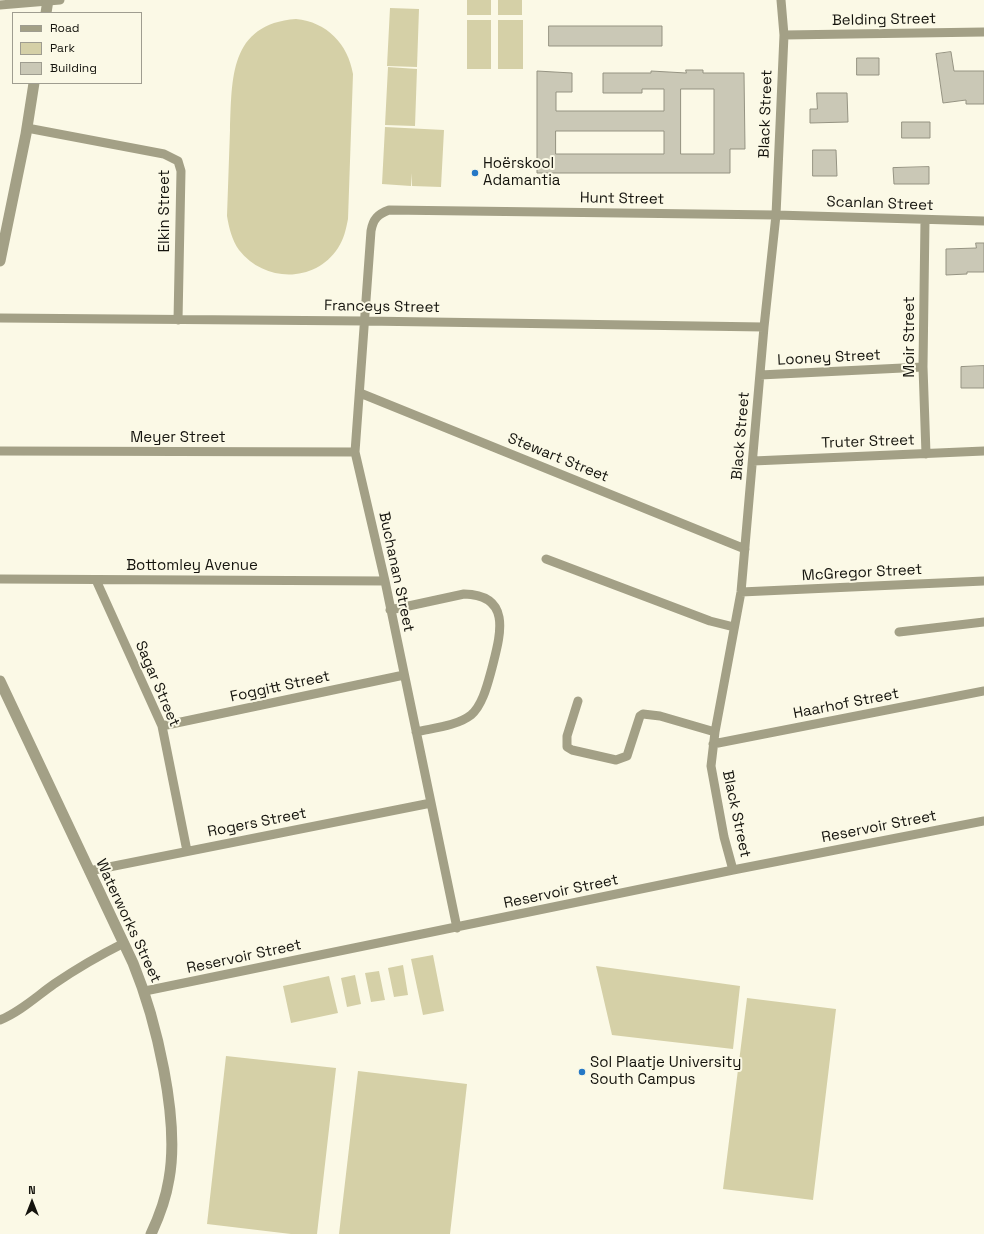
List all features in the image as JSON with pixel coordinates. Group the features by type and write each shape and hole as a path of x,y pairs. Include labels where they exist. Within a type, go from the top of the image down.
{"street":[{"path":"0,5 60,0"},
{"name":"Black Street","path":"733,870 712,781 713,744 734,627 742,592 764,327 776,215 784,35 781,0"},
{"path":"46,12 48,1"},
{"name":"Belding Street","path":"784,35 984,32"},
{"path":"0,261 27,128 34,84"},
{"name":"Elkin Street","path":"27,128 164,154 178,161 181,171 178,320"},
{"name":"Hunt Street","path":"374,219 377,215 389,210 776,215"},
{"name":"Scanlan Street","path":"776,215 984,221"},
{"name":"Buchanan Street","path":"374,219 371,231 355,452 384,581 457,928"},
{"name":"Moir Street","path":"925,220 923,367 926,454"},
{"name":"Franceys Street","path":"0,318 365,321 764,327"},
{"name":"Looney Street","path":"760,376 923,367"},
{"name":"Stewart Street","path":"360,393 745,549"},
{"name":"Meyer Street","path":"0,451 355,452"},
{"name":"Truter Street","path":"753,460 984,452"},
{"path":"546,559 710,621 734,627"},
{"name":"Bottomley Avenue","path":"0,579 384,581"},
{"name":"Sagar Street","path":"96,580 162,726 187,851"},
{"name":"McGregor Street","path":"742,592 984,581"},
{"path":"390,610 464,594 474,594 490,601 498,613 501,625 488,681 478,706 472,714 464,720 416,732"},
{"path":"899,632 984,622"},
{"name":"Foggitt Street","path":"162,726 404,675"},
{"name":"Waterworks Street","path":"0,681 89,872 124,943 145,991 161,1059 172,1126 172,1157 169,1179 151,1234"},
{"name":"Haarhof Street","path":"713,744 984,691"},
{"path":"578,701 567,736 567,747 572,750 616,760 626,756 640,716 643,714 660,716 715,732"},
{"name":"Rogers Street","path":"89,872 187,851 431,803"},
{"name":"Reservoir Street","path":"145,991 733,870 984,821"},
{"path":"0,1020 13,1014 55,983 100,955 124,943"}],"green space":[{"path":"467,0 491,0 491,15 467,15"},
{"path":"498,0 522,0 522,15 498,15"},
{"path":"390,8 419,9 417,67 387,66"},
{"path":"296,19 317,25 334,36 346,53 353,74 348,219 342,241 328,259 316,268 303,273 290,274 276,273 262,269 250,261 239,250 234,242 227,216 232,92 234,74 239,57 246,43 258,31 274,23"},
{"path":"467,20 491,20 491,69 467,69"},
{"path":"498,20 523,20 523,69 498,69"},
{"path":"388,67 417,69 415,126 385,125"},
{"path":"385,127 444,130 441,187 412,186 412,173 411,186 382,184"},
{"path":"433,955 444,1011 423,1015 411,959"},
{"path":"403,965 408,995 394,997 388,968"},
{"path":"596,966 740,986 733,1049 612,1035"},
{"path":"379,971 385,1000 371,1002 365,973"},
{"path":"355,975 361,1004 347,1007 341,978"},
{"path":"329,976 338,1013 291,1023 283,986"},
{"path":"747,998 836,1009 813,1200 723,1189"},
{"path":"226,1056 336,1068 317,1234 291,1234 207,1224"},
{"path":"358,1071 467,1084 450,1234 339,1234"}],"building":[{"path":"549,26 662,26 662,46 549,46"},
{"path":"951,52 954,71 984,71 984,104 966,104 966,100 943,103 936,54"},
{"path":"857,58 879,58 879,75 857,75"},
{"path":"686,70 703,70 703,73 744,73 745,149 730,149 730,173 537,173 537,71 572,73 572,92 556,92 556,111 664,111 664,89 642,89 642,93 603,93 603,73 651,73 651,71 686,73","holes":["681,89 714,89 714,154 681,154","556,131 664,131 664,154 556,154"]},
{"path":"817,93 847,93 848,122 810,123 810,109 817,109"},
{"path":"902,122 930,122 930,138 902,138"},
{"path":"813,150 836,150 837,176 813,176"},
{"path":"929,167 929,184 894,184 893,168"},
{"path":"976,243 984,243 984,272 967,272 967,274 946,275 946,249 976,248"},
{"path":"984,366 984,388 961,388 961,367"}],"place":[{"name":"Hoërskool Adamantia","path":"475,173"},
{"name":"Sol Plaatje University South Campus","path":"582,1072"}]}
